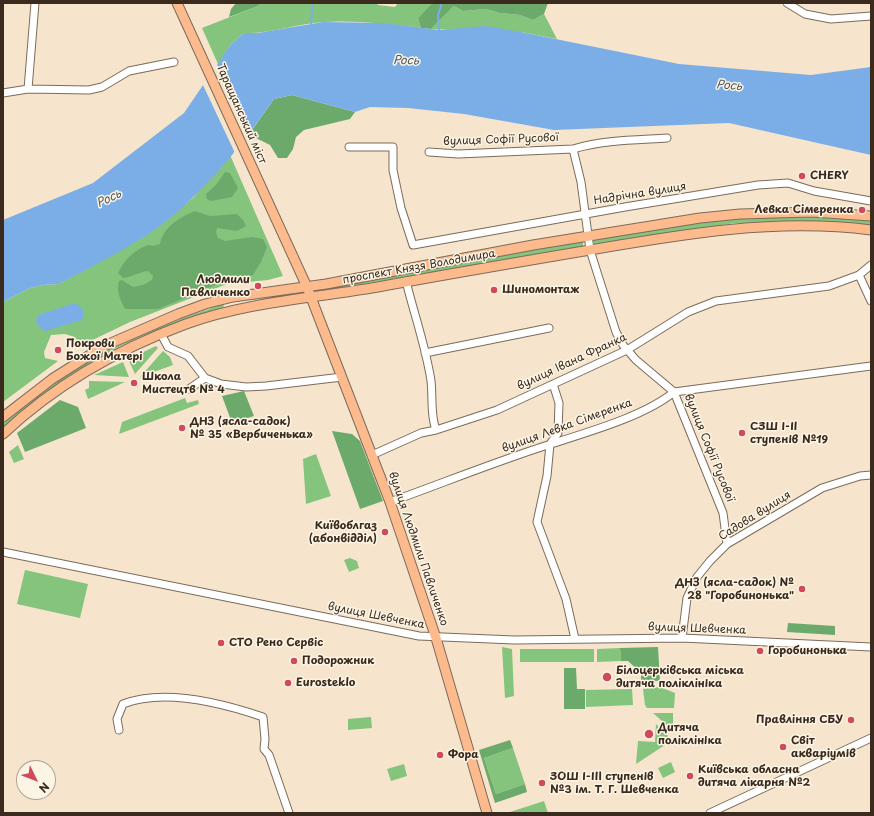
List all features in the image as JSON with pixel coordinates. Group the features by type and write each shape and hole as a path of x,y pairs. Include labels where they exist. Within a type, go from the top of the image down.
{"main road":[{"name":"Таращанський міст","path":"177,3 307,287"},
{"name":"проспект Князя Володимира","path":"3,417 52,378 77,361 104,346 136,330 205,304 233,297 307,287 685,220 740,214 812,212 871,216"},
{"name":"проспект Князя Володимира","path":"3,434 57,390 122,350 203,318 238,308 311,298 647,239 737,227 809,226 871,230"},
{"name":"вулиця Людмили Павличенко","path":"307,287 390,502 436,638 487,813"}],"street":[{"path":"28,89 35,3"},
{"path":"787,3 805,14 831,19 871,16"},
{"path":"3,93 28,89 89,90 102,87 129,71 174,62"},
{"name":"вулиця Софії Русової","path":"429,152 458,154 573,149 613,142 667,138"},
{"name":"Надрічна вулиця","path":"349,147 393,147 393,170 401,208 413,245 758,185 788,183 814,191 871,201"},
{"name":"вулиця Софії Русової","path":"573,149 581,182 590,250 616,332 627,350 636,360 674,392 723,513 727,544"},
{"name":"вулиця Івана Франка","path":"372,455 421,433 436,430 496,410 627,350 688,312 716,301 829,286 859,275 871,266"},
{"path":"859,275 871,301"},
{"path":"406,281 431,382 432,420 436,430"},
{"path":"425,353 549,328"},
{"path":"162,334 168,347 188,356 205,378 221,384 248,387 342,377"},
{"name":"вулиця Левка Сімеренка","path":"390,502 550,444 590,432 663,402 674,392 871,366"},
{"path":"190,389 205,378"},
{"path":"553,384 559,403 558,433 550,444 547,476 537,522 566,599 575,639"},
{"name":"Садова вулиця","path":"682,638 688,598 697,577 727,544 822,488 860,476 871,475"},
{"name":"вулиця Шевченка","path":"3,552 395,632 436,638 514,640 682,638 871,647"},
{"path":"119,730 117,719 123,704 148,698 188,699 263,717 266,739 264,749 269,756 289,813"},
{"path":"710,813 871,738"}],"green space":[{"path":"236,3 260,3 258,6 229,17 231,9"},
{"path":"260,3 377,3 378,5 395,7 398,3 432,3 418,18 421,28 372,23 323,22 264,32 244,33 231,44 218,64 202,28 258,6"},
{"path":"432,3 548,3 544,14 533,20 520,15 500,13 486,9 463,11 454,6 431,29 421,28 418,18"},
{"path":"454,6 463,11 486,9 500,13 520,15 533,20 544,14 557,39 521,32 431,29"},
{"path":"292,95 355,112 350,119 304,130 296,137 293,149 287,158 278,158 270,145 256,138 250,133 274,99"},
{"path":"230,155 283,276 268,280 227,284 130,322 80,346 75,337 65,334 51,335 44,352 45,358 58,361 3,402 3,302 30,288 59,284 148,234 193,198"},
{"path":"225,172 230,173 238,188 232,197 211,201 207,199 206,194 216,185"},
{"path":"195,211 210,216 237,214 243,220 246,226 237,231 217,228 216,232 218,238 225,241 252,237 263,239 267,247 261,262 253,275 235,278 220,283 158,309 125,309 118,292 119,281 122,280 133,287 143,285 152,280 153,276 148,271 123,278 118,273 123,264 130,256 143,247 160,244 168,228 173,223"},
{"path":"813,217 871,221 871,226 812,221 735,223 594,244 593,240 726,219"},
{"path":"583,241 583,246 335,289 335,287"},
{"path":"223,304 224,307 150,333 107,353 93,361 41,399 3,429 3,422 53,383 79,365 107,349 135,336"},
{"path":"156,346 158,348 135,374 128,359"},
{"path":"163,351 170,357 173,365 140,377"},
{"path":"123,362 129,377 94,375"},
{"path":"89,381 125,382 88,399 85,390 89,388"},
{"path":"244,391 254,416 232,423 222,396"},
{"path":"185,398 187,403 198,400 199,404 119,434 122,422"},
{"path":"60,400 78,407 86,428 25,452 17,433"},
{"path":"332,431 352,434 360,441 383,501 360,509"},
{"path":"18,445 24,459 14,463 9,452"},
{"path":"316,454 331,496 306,504 303,459"},
{"path":"350,558 357,561 359,568 349,572 344,560"},
{"path":"25,570 88,584 80,618 17,604"},
{"path":"788,623 835,626 835,635 787,632"},
{"path":"502,647 512,649 514,696 505,698"},
{"path":"658,647 660,681 641,681 641,673 628,661 621,661 620,648"},
{"path":"620,648 621,661 597,662 597,649"},
{"path":"520,649 594,649 594,662 520,662"},
{"path":"564,668 576,668 577,689 585,689 585,709 564,709"},
{"path":"660,687 675,693 674,708 647,708 645,705 643,689"},
{"path":"632,689 633,705 586,707 586,690"},
{"path":"653,713 673,713 673,731"},
{"path":"371,717 372,728 348,730 348,719"},
{"path":"656,724 668,736 668,743 636,764 638,741 655,742"},
{"path":"510,740 513,748 484,758 496,794 525,784 527,792 495,803 479,750"},
{"path":"513,748 525,784 496,794 484,758"},
{"path":"671,762 675,772 663,778 658,768"},
{"path":"404,764 407,776 391,781 387,769"},
{"path":"544,801 548,813 507,813"}],"water":[{"name":"Рось","path":"323,22 383,23 439,30 485,26 679,64 811,75 871,67 871,155 729,123 554,130 464,114 408,108 370,107 355,112 292,95 274,99 232,155 200,191 165,222 147,235 59,284 30,288 3,302 3,220 93,183 184,113 231,44 244,33 258,33"},
{"path":"75,303 83,309 84,315 82,320 45,331 39,327 36,320 38,315"}],"pier":[{"path":"216,62 250,136 235,153 202,83"}],"waterway":[{"path":"311,24 313,3"},
{"path":"439,30 438,15 442,3"}],"place":[{"name":"CHERY","path":"802,176"},
{"name":"Левка Сімеренка","path":"862,210"},
{"name":"Людмили Павличенко","path":"258,286"},
{"name":"Шиномонтаж","path":"494,290"},
{"name":"Покрови Божої Матері","path":"58,350"},
{"name":"Школа Мистецтв № 4","path":"134,383"},
{"name":"ДНЗ (ясла-садок) № 35 «Вербиченька»","path":"182,428"},
{"name":"СЗШ I-II ступенів №19","path":"742,433"},
{"name":"Київоблгаз (абонвідділ)","path":"385,532"},
{"name":"ДНЗ (ясла-садок) № 28 \"Горобинонька\"","path":"802,589"},
{"name":"СТО Рено Сервіс","path":"221,643"},
{"name":"Горобинонька","path":"760,651"},
{"name":"Подорожник","path":"294,661"},
{"name":"Білоцерківська міська дитяча поліклініка","path":"607,677"},
{"name":"Eurosteklo","path":"288,683"},
{"name":"Правління СБУ","path":"851,720"},
{"name":"Дитяча поліклініка","path":"649,734"},
{"name":"Світ акваріумів","path":"783,747"},
{"name":"Фора","path":"440,755"},
{"name":"Київська обласна дитяча лікарня №2","path":"690,776"},
{"name":"ЗОШ І-ІІІ ступенів №3 ім. Т. Г. Шевченка","path":"542,783"}]}
